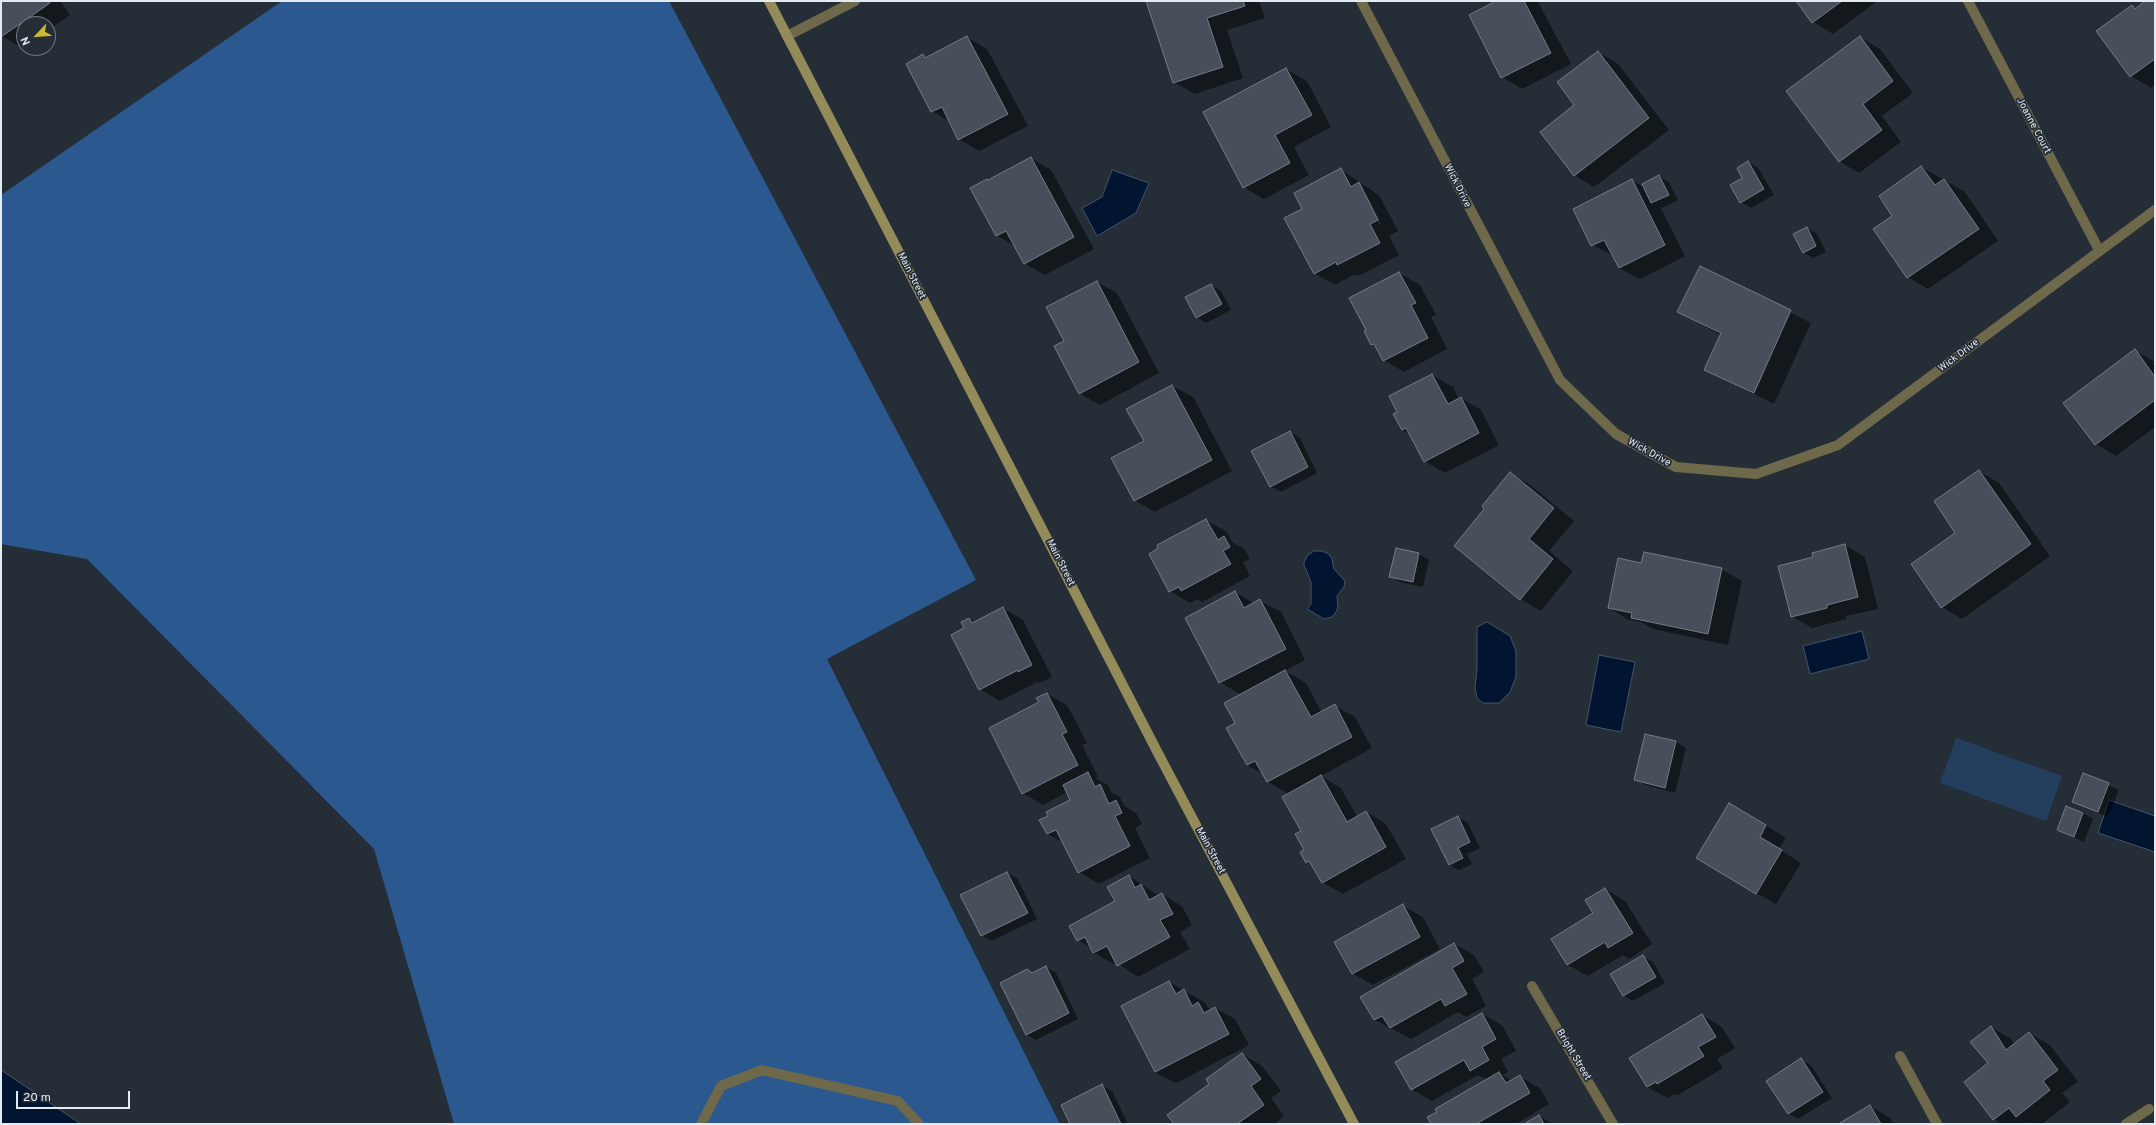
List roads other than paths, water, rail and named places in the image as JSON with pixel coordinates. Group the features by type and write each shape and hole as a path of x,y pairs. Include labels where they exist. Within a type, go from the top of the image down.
{"main road":[{"name":"Main Street","path":"769,1 1160,757 1354,1124"}],"street":[{"path":"787,36 855,1"},
{"name":"Wick Drive","path":"1361,1 1560,380 1616,434 1676,467 1756,474 1838,445 2099,250 2155,210"},
{"name":"Joanne Court","path":"1968,1 2099,250"},
{"name":"Bright Street","path":"1532,986 1614,1124"},
{"path":"1900,1056 1937,1124"},
{"path":"701,1124 721,1086 762,1070 898,1101 919,1124"},
{"path":"2126,1124 2149,1109"}]}
